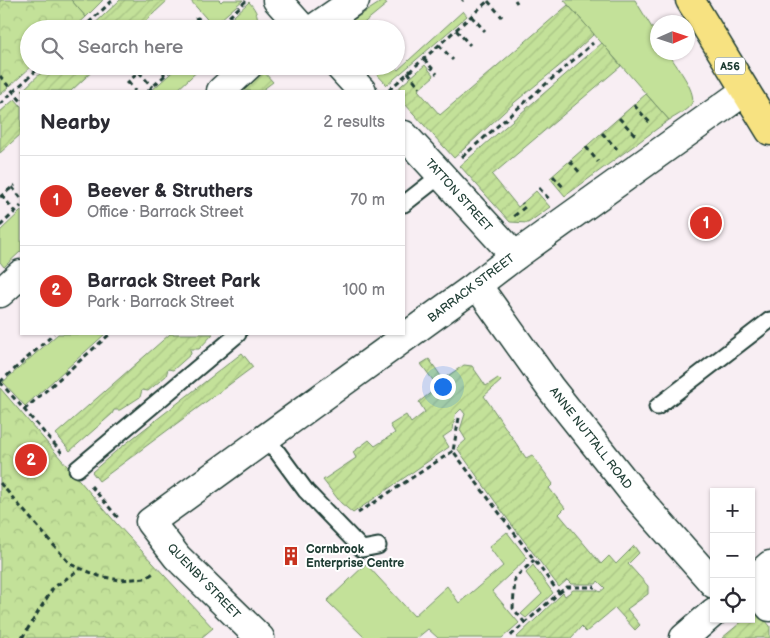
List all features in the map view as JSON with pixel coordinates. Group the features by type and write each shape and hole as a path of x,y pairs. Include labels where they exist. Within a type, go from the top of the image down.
{"highway":[{"name":"A56","path":"690,0 770,131"}],"street":[{"path":"278,0 294,20"},
{"path":"314,20 354,0"},
{"path":"222,90 238,75"},
{"path":"347,75 361,90"},
{"name":"BARRACK STREET","path":"150,522 745,91"},
{"name":"TATTON STREET","path":"405,136 450,167 515,256"},
{"path":"0,293 20,275"},
{"name":"ANNE NUTTALL ROAD","path":"477,285 551,389 636,496 710,579"},
{"name":"QUENBY STREET","path":"150,522 177,557 260,638"},
{"path":"755,578 770,565"},
{"path":"755,587 770,607"},
{"path":"684,638 710,615"}],"lane":[{"path":"405,203 450,167"},
{"path":"657,407 770,320"},
{"path":"77,469 237,335"},
{"path":"266,438 306,491 362,549 378,546"}],"path":[{"path":"92,20 114,0"},
{"path":"226,20 247,0"},
{"path":"405,75 471,16 483,2 488,0 502,17"},
{"path":"471,16 485,31"},
{"path":"195,19 198,18 200,20"},
{"path":"456,30 470,45"},
{"path":"450,167 593,44"},
{"path":"439,45 453,60"},
{"path":"424,58 437,74"},
{"path":"408,72 420,88"},
{"path":"0,104 31,75"},
{"path":"134,90 127,83 136,75"},
{"path":"143,75 152,87"},
{"path":"389,90 405,75"},
{"path":"0,76 20,100"},
{"path":"149,90 165,76"},
{"path":"634,105 657,131"},
{"path":"620,118 642,142"},
{"path":"602,133 618,151"},
{"path":"586,147 599,162"},
{"path":"570,162 582,176"},
{"path":"15,212 1,196 14,186 20,196"},
{"path":"0,224 20,207"},
{"path":"53,335 0,382 120,520"},
{"path":"24,410 109,335"},
{"path":"459,418 454,451 558,593"},
{"path":"354,515 454,451"},
{"path":"0,483 70,564 99,576 120,580 146,578 158,570"},
{"path":"525,623 513,608 515,578 534,560"},
{"path":"22,638 53,588 80,568"},
{"path":"508,638 567,587 595,587"}],"green space":[{"path":"0,0 71,0 86,17 83,20 20,20 20,75 22,75 0,95"},
{"path":"71,0 103,0 86,17"},
{"path":"120,0 168,0 147,20 99,20"},
{"path":"190,0 219,0 221,2 223,0 243,0 220,20 208,20"},
{"path":"384,0 387,4 367,20 353,20"},
{"path":"564,0 635,0 650,25 650,60 673,60 688,85 693,98 692,103 682,113 669,120"},
{"path":"249,2 257,14 258,20 230,20"},
{"path":"568,5 594,34 454,158 405,104 405,90 396,90 425,65 434,76 418,90 440,115"},
{"path":"463,11 467,16 405,69 405,64"},
{"path":"602,43 621,66 492,175 518,207 536,191 550,207 528,223 510,222 460,166"},
{"path":"39,75 88,75 72,90 23,90"},
{"path":"169,75 193,75 177,90 152,90"},
{"path":"261,75 267,75 273,82 262,90 244,90"},
{"path":"378,75 399,75 387,85"},
{"path":"646,94 669,120 565,196 550,178"},
{"path":"15,99 20,105 20,135 0,153 0,112"},
{"path":"20,212 20,252 4,267 0,262 0,231"},
{"path":"57,335 104,335 25,406 3,382"},
{"path":"169,335 212,335 199,349 190,349 191,354 173,370 168,369 166,376 148,391 142,390 140,397 120,410 114,410 112,414 70,451 56,434"},
{"path":"242,353 253,367 99,481 92,472"},
{"path":"429,359 443,379 464,365 472,366 486,386 498,378 501,381 484,396 526,458 532,455 553,484 549,488 565,508 559,514 601,564 609,556 616,564 634,546 639,553 628,564 648,586 648,594 627,609 640,625 635,630 615,608 586,632 581,627 571,638 516,638 563,593 565,596 573,590 597,590 600,592 605,588 598,581 596,584 571,584 567,580 559,587 457,448 466,440 460,430 465,414 461,409 455,415 453,430 443,437 449,447 353,513 341,503 323,480 356,458 353,452 369,440 375,446 395,433 390,425 406,415 411,423 425,412 419,402 438,387 421,364"},
{"path":"0,388 116,523 213,628 201,638 0,638"},
{"path":"507,532 527,558 492,591 519,623 502,638 438,638 428,629 417,638 365,638 327,601 366,564 414,616 447,586 459,603 503,566 489,547"},
{"path":"533,565 553,593 526,618 521,614 542,594 526,573"},
{"path":"755,614 760,614 770,626 770,638 722,638 740,623 755,623"}],"place":[{"name":"Beever & Struthers","path":"706,223"},
{"name":"Barrack Street Park","path":"31,460"},
{"name":"Cornbrook Enterprise Centre","path":"291,556"}]}
